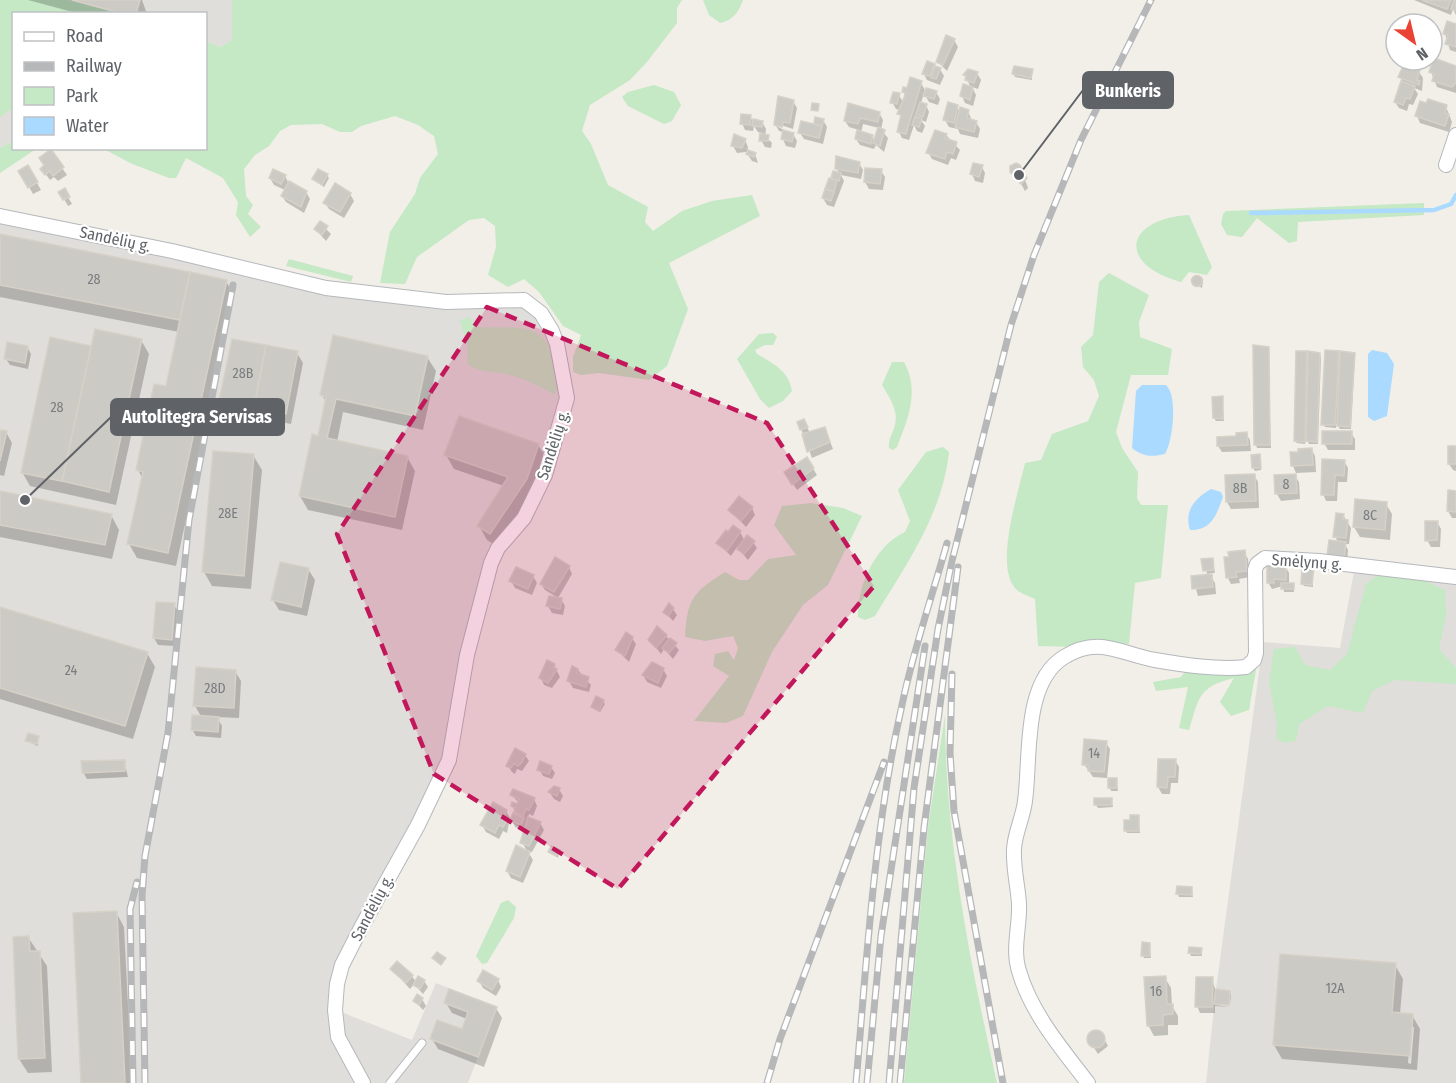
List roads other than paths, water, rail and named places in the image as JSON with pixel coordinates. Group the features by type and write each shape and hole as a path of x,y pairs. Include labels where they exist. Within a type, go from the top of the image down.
{"street":[{"path":"1446,165 1456,135"},
{"name":"Sandėlių g.","path":"0,216 172,251 326,288 446,302 524,300 541,313 558,345 567,398 545,475 524,518 498,548 491,563 467,655 449,760 418,825 342,965 337,984 335,1010 338,1037 363,1083"},
{"name":"Smėlynų g.","path":"1088,1083 1051,1033 1018,970 1016,930 1019,904 1014,851 1025,805 1029,743 1038,692 1052,666 1064,657 1096,646 1114,647 1154,660 1246,667 1254,660 1256,653 1255,570 1262,560 1273,558 1319,561 1456,577"}],"lane":[{"path":"390,1083 422,1043"}],"water":[{"path":"1372,350 1387,353 1394,364 1387,416 1374,421 1368,417 1368,354"},
{"path":"1142,385 1166,385 1170,391 1173,418 1165,454 1148,456 1132,448 1136,391"},
{"path":"1211,489 1221,492 1223,497 1216,515 1204,528 1190,530 1188,517 1192,506"}],"waterway":[{"path":"1251,213 1434,210 1451,204 1456,195"}],"railway":[{"path":"889,1083 914,788 938,629 952,561 1011,325 1034,255 1081,140 1151,0"},
{"path":"145,1083 142,896 145,856 168,733 189,520 233,285"},
{"path":"856,1083 878,846 892,752 912,664 947,543"},
{"path":"900,1083 924,828 958,567"},
{"path":"867,1083 881,936 925,646"},
{"path":"952,674 950,753 954,811 1003,1083"},
{"path":"767,1083 780,1039 884,762"},
{"path":"133,1083 130,909 137,882"}],"place":[{"name":"Bunkeris","path":"1019,175"},
{"name":"Autolitegra Servisas","path":"25,500"}]}
